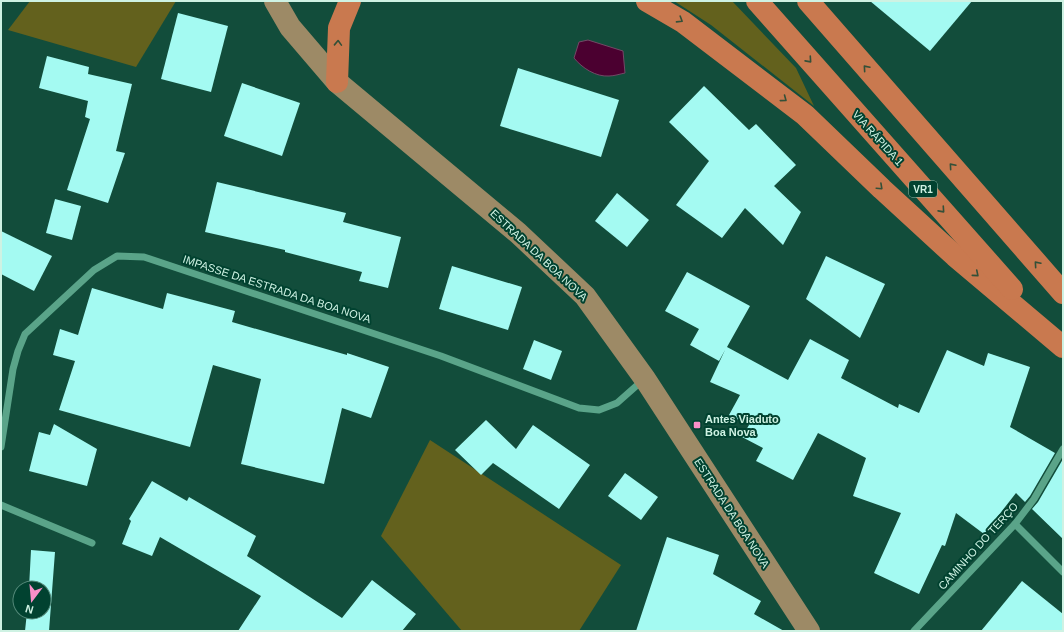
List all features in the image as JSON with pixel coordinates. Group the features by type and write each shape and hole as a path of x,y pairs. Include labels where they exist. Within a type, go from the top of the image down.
{"highway":[{"path":"337,82 339,28 350,1"},
{"path":"646,1 683,22 805,115 882,189 950,251 1063,347"},
{"name":"VIA RÁPIDA 1","path":"757,1 1063,347"},
{"path":"808,1 1063,293"}],"main road":[{"name":"ESTRADA DA BOA NOVA","path":"275,1 290,27 337,82 518,233 585,296 645,378 808,631"}],"street":[{"name":"IMPASSE DA ESTRADA DA BOA NOVA","path":"1,447 13,369 18,351 26,334 94,270 118,256 144,257 152,259 441,356 579,408 599,410 617,402 645,378"},
{"name":"CAMINHO DO TERÇO","path":"914,631 1015,524 1034,499 1063,449"},
{"path":"1,505 92,543"},
{"path":"1015,524 1063,572"}],"shaded area":[{"path":"30,1 176,1 136,67 8,30"},
{"path":"674,1 732,1 796,68 814,106 711,25"},
{"path":"588,40 623,51 625,73 613,76 604,76 594,73 581,65 574,58 579,42"},
{"path":"430,440 621,565 579,631 462,631 381,536"}],"building":[{"path":"870,1 972,1 930,51"},
{"path":"178,13 228,26 211,92 161,79"},
{"path":"47,56 89,67 88,74 132,84 116,151 125,153 108,203 67,190 90,119 85,117 88,101 39,88"},
{"path":"518,68 619,100 601,157 500,126"},
{"path":"242,83 300,103 282,156 224,136"},
{"path":"704,86 749,130 756,124 796,165 774,186 801,212 783,245 745,208 722,238 676,205 709,161 669,122"},
{"path":"217,182 346,213 343,222 401,237 388,288 359,281 362,272 285,252 285,250 205,232"},
{"path":"617,193 649,220 627,247 595,221"},
{"path":"55,199 81,206 72,240 46,233"},
{"path":"1,231 52,256 34,291 1,274"},
{"path":"826,256 885,284 860,338 806,299"},
{"path":"452,266 522,287 508,330 439,309"},
{"path":"687,272 750,306 727,347 788,380 810,339 849,360 841,378 898,408 899,404 919,413 947,350 984,366 988,353 1030,367 1010,427 1055,453 1025,502 1016,493 984,534 956,513 945,546 942,545 919,594 874,573 901,513 853,496 866,458 818,433 793,480 756,461 763,448 742,437 749,425 729,415 740,395 710,382 725,350 719,361 690,345 699,329 665,311"},
{"path":"92,288 163,309 167,293 235,311 232,322 347,355 347,353 389,367 371,418 342,408 324,484 241,464 261,379 213,365 190,447 59,410 75,361 53,355 60,329 78,335"},
{"path":"534,340 562,351 551,380 523,369"},
{"path":"486,420 516,449 533,425 590,465 559,509 493,463 481,475 455,450"},
{"path":"54,424 97,449 87,486 29,471 39,432 50,435"},
{"path":"1063,459 1063,539 1032,509 1038,502"},
{"path":"625,473 658,497 641,520 608,496"},
{"path":"152,481 187,501 189,497 256,536 247,556 342,618 372,580 416,614 402,631 238,631 261,596 160,537 152,556 122,544 131,521 129,519"},
{"path":"667,537 719,555 713,574 761,601 754,614 784,631 636,631"},
{"path":"31,550 55,552 52,592 52,580 29,580"},
{"path":"1022,581 1063,614 1063,631 981,631"},
{"path":"26,620 50,620 49,631 25,631"}],"place":[{"name":"Antes Viaduto Boa Nova","path":"697,425"}]}
